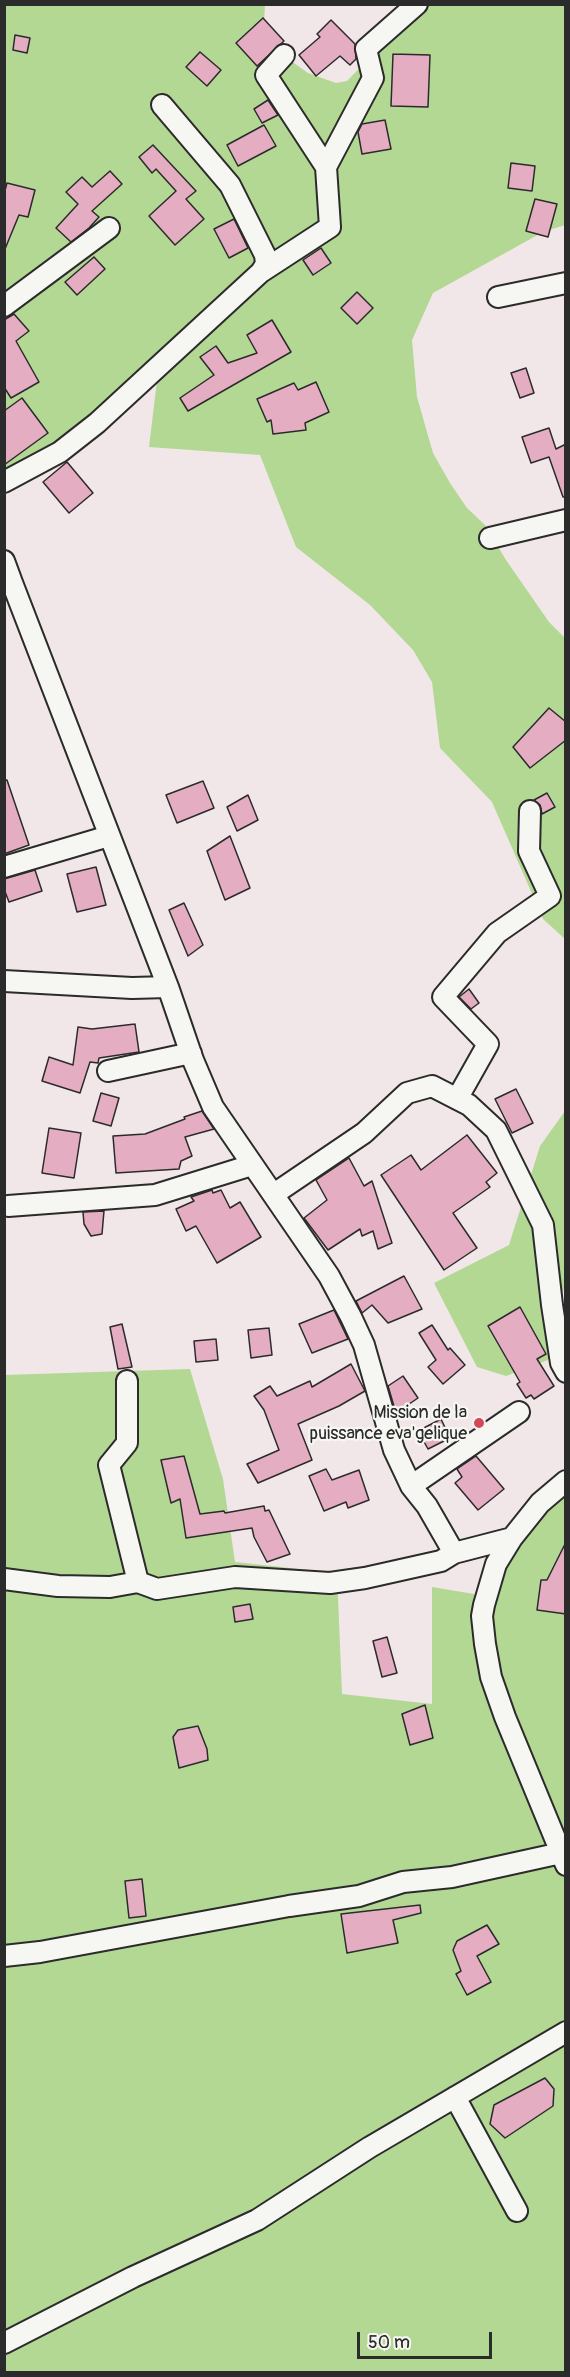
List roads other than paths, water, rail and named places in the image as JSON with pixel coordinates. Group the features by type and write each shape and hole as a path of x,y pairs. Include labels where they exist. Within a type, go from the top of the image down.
{"street":[{"path":"326,167 373,78 366,49 417,4"},
{"path":"4,482 60,452 97,423 261,272 330,227 326,167 266,75 284,55"},
{"path":"162,105 230,185 266,255 266,264 261,272"},
{"path":"4,306 109,228"},
{"path":"498,297 566,283"},
{"path":"490,538 566,520"},
{"path":"4,561 8,581 213,1107 329,1276 364,1345 394,1450 411,1486 427,1506 454,1553"},
{"path":"457,1099 488,1044 443,997 497,933 550,896 529,851 530,811"},
{"path":"4,867 109,836"},
{"path":"4,981 132,988 168,987"},
{"path":"108,1071 191,1053"},
{"path":"274,1194 364,1133 407,1093 432,1086 469,1105 496,1130 543,1225 561,1363 566,1372"},
{"path":"8,1206 155,1195 252,1165"},
{"path":"127,1381 127,1443 108,1465 138,1582"},
{"path":"411,1486 519,1412"},
{"path":"4,1956 40,1952 289,1906 359,1896 403,1882 452,1877 563,1859 491,1677 484,1644 484,1605 496,1564 512,1538 540,1503 566,1480"},
{"path":"4,1579 58,1586 110,1587 138,1582 157,1589 235,1577 330,1583 365,1578 441,1561 454,1553 512,1538"},
{"path":"4,2343 133,2277 257,2220 370,2147 566,2032"},
{"path":"455,2097 517,2211"}],"place":[{"name":"Mission de la puissance eva'gelique","path":"479,1423"}]}
